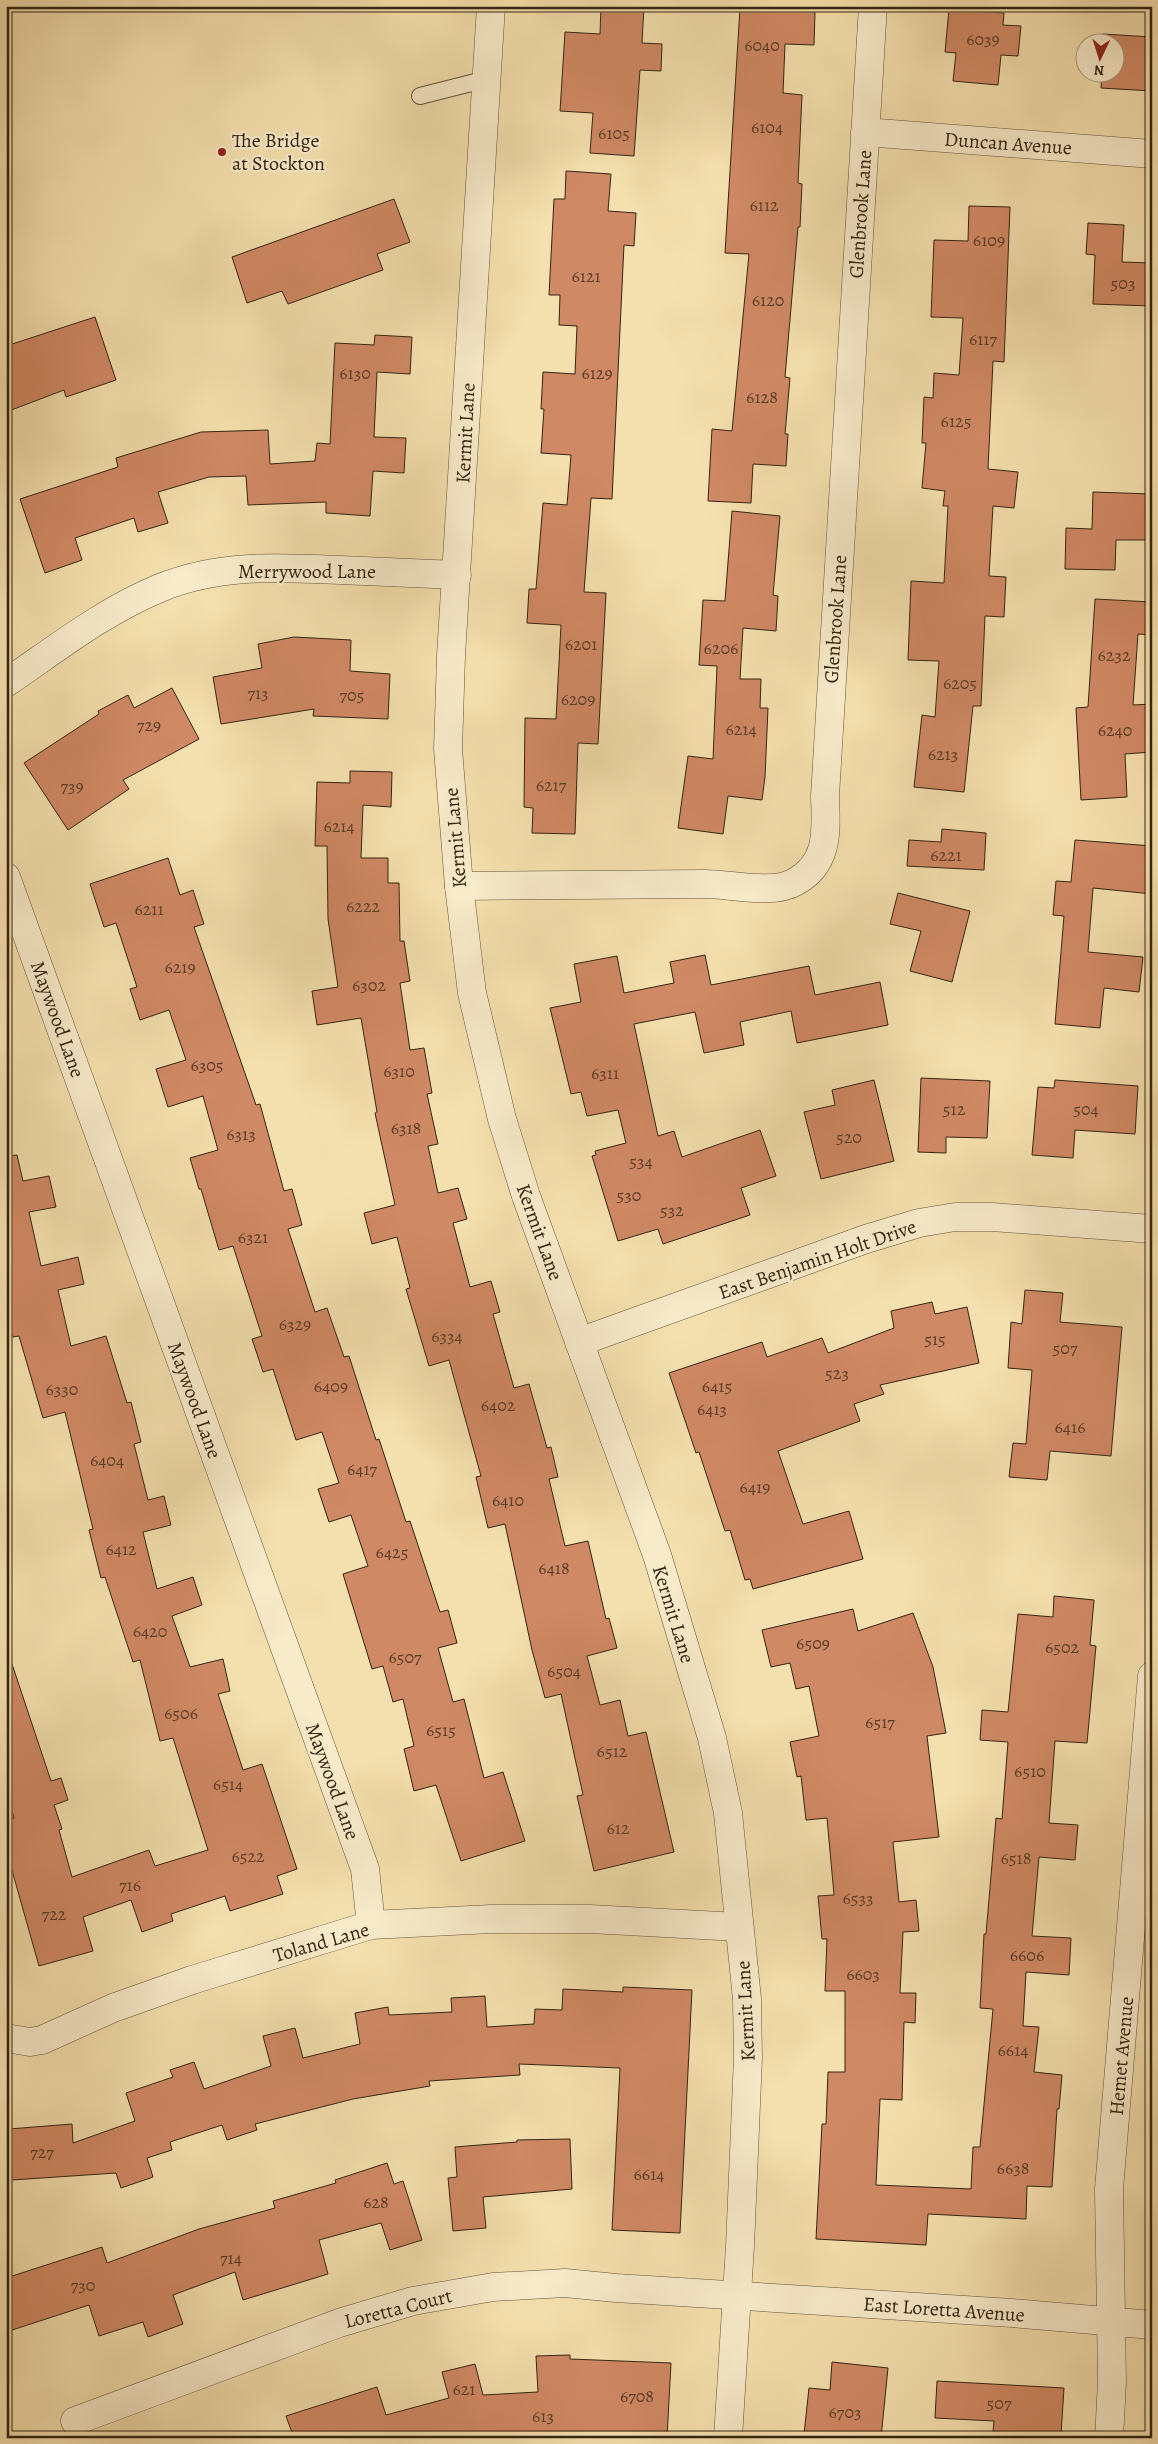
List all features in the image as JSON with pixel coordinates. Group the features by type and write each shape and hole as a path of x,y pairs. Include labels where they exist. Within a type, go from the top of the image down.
{"street":[{"name":"Kermit Lane","path":"491,6 451,656 448,749 459,886 472,993 502,1119 526,1196 657,1555 712,1738 728,1812 747,1999 748,2058 728,2438"},
{"name":"Glenbrook Lane","path":"459,886 708,884 780,888 796,882 818,862 826,837 825,786 873,6"},
{"name":"Duncan Avenue","path":"865,132 1152,154"},
{"name":"Merrywood Lane","path":"6,683 95,622 128,603 162,587 198,576 234,570 275,567 457,575"},
{"name":"Maywood Lane","path":"6,877 365,1869 371,1926"},
{"name":"East Benjamin Holt Drive","path":"579,1342 866,1238 919,1223 955,1217 1152,1229"},
{"name":"Hemet Avenue","path":"1109,2438 1112,2382 1112,2322 1109,2189 1141,1946 1152,1676"},
{"name":"Toland Lane","path":"8,2038 30,2042 42,2040 113,2008 192,1980 371,1926 492,1920 590,1919 739,1927"},
{"name":"Loretta Court","path":"75,2421 340,2323 413,2300 493,2286 565,2283 737,2295"},
{"name":"East Loretta Avenue","path":"737,2295 1012,2312 1152,2325"}],"lane":[{"path":"420,96 487,79"}],"building":[{"path":"601,6 644,6 642,43 662,44 661,71 640,70 634,156 590,153 593,113 560,111 565,32 600,34"},
{"path":"740,8 815,12 814,45 785,44 783,93 802,95 798,183 802,184 800,227 798,227 785,377 790,378 785,434 788,434 786,466 753,464 751,503 708,501 712,429 732,431 749,254 725,253"},
{"path":"949,9 1004,13 1003,25 1021,26 1018,56 1001,55 998,85 953,81 956,53 945,52"},
{"path":"1126,35 1152,37 1152,91 1101,88 1101,82 1126,82"},
{"path":"566,171 611,174 608,211 636,213 634,246 624,245 612,499 591,498 584,592 606,593 598,744 578,743 575,834 532,833 533,808 524,807 525,718 556,719 561,625 527,623 529,589 536,589 543,503 567,505 571,455 541,453 544,409 541,409 543,372 575,374 577,326 559,325 560,295 549,295 554,199 565,199"},
{"path":"394,199 410,242 377,254 383,270 288,304 282,291 247,303 232,257"},
{"path":"969,206 1010,207 1004,362 993,361 988,469 1018,472 1014,508 993,506 989,576 1006,577 1004,617 985,616 981,706 973,706 964,792 914,787 922,715 935,717 939,661 908,660 911,581 944,583 948,506 943,506 945,491 922,488 926,443 922,443 924,397 933,398 934,373 959,375 963,318 931,317 934,240 968,241"},
{"path":"1088,223 1124,225 1122,262 1152,263 1152,306 1093,304 1095,255 1086,254"},
{"path":"95,317 116,380 66,397 64,390 6,412 6,346"},
{"path":"375,335 412,337 410,374 377,372 374,437 406,438 404,473 373,471 370,516 326,513 326,502 248,505 246,476 209,477 158,492 168,523 138,532 134,518 75,538 82,560 45,573 20,499 118,467 116,458 201,432 268,430 270,464 315,461 317,443 330,444 335,343 374,345"},
{"path":"1093,492 1152,494 1152,540 1116,540 1115,570 1065,569 1066,528 1092,529"},
{"path":"732,511 780,516 773,595 778,596 776,631 743,628 740,679 761,679 760,708 768,708 762,800 728,796 723,834 678,828 688,756 713,759 717,666 699,665 703,600 725,601"},
{"path":"1095,599 1152,602 1152,635 1138,634 1133,705 1152,704 1152,752 1125,754 1127,797 1081,800 1076,708 1088,707"},
{"path":"294,637 351,640 350,671 390,674 388,719 313,716 314,709 221,724 213,677 262,668 258,644"},
{"path":"172,688 199,739 123,780 129,789 68,830 24,763 99,714 98,711 128,695 134,708"},
{"path":"350,771 392,772 391,807 363,805 361,858 388,858 388,883 399,883 400,941 404,941 410,981 400,983 410,1050 424,1048 432,1093 427,1094 438,1144 428,1146 438,1193 458,1188 467,1219 453,1223 470,1287 491,1281 500,1312 493,1314 514,1388 529,1384 547,1448 551,1447 558,1477 549,1479 565,1546 588,1541 606,1619 609,1618 617,1648 587,1656 600,1705 620,1700 628,1736 646,1732 674,1852 594,1871 577,1796 583,1795 561,1694 545,1698 532,1650 505,1524 488,1528 476,1477 481,1476 449,1360 429,1366 406,1289 410,1288 397,1237 372,1244 364,1213 395,1205 375,1113 377,1112 361,1018 317,1025 312,991 338,987 328,919 327,846 315,846 317,782 350,783"},
{"path":"942,829 986,833 984,870 907,866 909,840 941,842"},
{"path":"1075,840 1152,846 1152,894 1093,888 1088,952 1143,957 1139,992 1104,988 1100,1028 1055,1024 1064,916 1053,915 1056,881 1071,882"},
{"path":"168,858 180,895 193,890 204,924 194,927 256,1105 260,1104 284,1191 292,1189 302,1225 288,1229 315,1312 327,1308 344,1357 349,1356 376,1440 379,1439 406,1522 410,1521 440,1612 448,1610 457,1643 438,1648 453,1702 464,1699 484,1778 503,1772 525,1841 461,1861 436,1785 414,1791 404,1749 414,1746 403,1699 393,1702 383,1666 372,1669 343,1574 368,1566 351,1515 329,1522 318,1489 339,1483 322,1432 296,1440 273,1369 263,1372 252,1339 262,1336 233,1246 219,1250 201,1189 199,1189 190,1158 218,1150 203,1096 168,1107 156,1069 186,1060 169,1010 140,1020 130,989 137,987 116,923 104,927 90,884"},
{"path":"898,893 970,911 952,982 910,971 921,931 890,924"},
{"path":"705,955 711,985 809,966 815,995 880,982 888,1025 797,1043 791,1011 740,1022 744,1045 704,1053 695,1012 634,1024 658,1136 674,1131 682,1157 760,1130 776,1176 741,1188 750,1215 663,1244 658,1229 618,1241 592,1156 596,1155 595,1151 626,1143 618,1110 587,1116 581,1092 571,1094 550,1008 581,1002 574,964 617,956 624,993 674,983 670,962"},
{"path":"921,1078 990,1081 987,1138 946,1137 946,1153 918,1152"},
{"path":"874,1080 894,1161 821,1179 804,1112 835,1105 832,1090"},
{"path":"1055,1080 1138,1086 1135,1134 1075,1130 1073,1158 1032,1155 1038,1087 1054,1088"},
{"path":"17,1155 23,1181 49,1176 56,1207 29,1212 41,1266 78,1257 84,1284 58,1290 71,1346 106,1336 127,1403 131,1402 141,1442 134,1444 148,1500 164,1496 171,1525 143,1532 157,1589 193,1577 202,1605 172,1616 190,1667 223,1659 230,1691 218,1694 243,1770 262,1764 297,1869 277,1876 283,1894 230,1911 225,1896 171,1914 173,1921 142,1932 131,1900 83,1917 93,1951 39,1966 6,1849 6,1821 14,1818 6,1792 6,1662 11,1661 51,1781 61,1778 68,1800 54,1805 62,1829 59,1830 72,1877 149,1850 155,1866 208,1850 173,1738 160,1741 140,1660 133,1662 105,1577 101,1578 89,1530 93,1529 65,1412 43,1418 19,1336 13,1337 6,1310 6,1156"},
{"path":"1025,1290 1063,1293 1060,1322 1122,1327 1111,1456 1050,1451 1047,1480 1009,1477 1013,1443 1026,1444 1032,1370 1008,1368 1011,1322 1022,1324"},
{"path":"932,1302 935,1314 967,1307 979,1363 880,1385 884,1394 854,1404 860,1421 778,1451 803,1524 849,1511 863,1559 753,1589 750,1579 745,1580 730,1530 725,1531 699,1452 696,1453 669,1373 762,1342 767,1357 822,1338 828,1353 894,1328 891,1311"},
{"path":"1054,1596 1094,1600 1090,1645 1096,1646 1087,1743 1055,1741 1049,1823 1078,1825 1075,1860 1039,1857 1032,1936 1071,1938 1069,1975 1026,1972 1023,2026 1039,2027 1034,2072 1062,2075 1059,2109 1057,2109 1052,2187 1027,2186 1026,2219 928,2214 926,2245 816,2239 822,2124 826,2124 828,2072 845,2072 845,1991 825,1991 827,1939 822,1939 818,1896 834,1895 827,1818 806,1820 801,1776 797,1777 790,1742 819,1736 809,1686 796,1689 790,1663 771,1667 762,1630 853,1609 858,1631 913,1613 933,1667 946,1733 927,1736 939,1837 893,1842 899,1902 916,1900 919,1931 903,1932 900,1993 916,1993 915,2023 904,2022 902,2100 880,2099 876,2185 971,2189 973,2147 980,2147 993,2009 980,2008 984,1934 986,1934 996,1818 1002,1819 1008,1742 980,1740 982,1710 1008,1712 1018,1614 1053,1617"},
{"path":"623,1987 692,1990 680,2233 612,2230 620,2068 519,2064 520,2075 429,2081 430,2086 353,2099 255,2124 257,2130 227,2140 222,2125 170,2142 172,2150 147,2158 153,2177 121,2188 116,2173 12,2180 9,2129 72,2124 73,2143 135,2121 126,2093 173,2077 170,2070 194,2062 204,2089 271,2066 263,2036 295,2028 303,2058 360,2044 355,2013 388,2007 389,2015 452,2012 451,1998 485,1996 487,2027 534,2024 535,2009 562,2010 563,1989 623,1992"},
{"path":"570,2139 572,2189 483,2197 486,2228 453,2231 448,2178 457,2177 455,2147 517,2142 517,2140"},
{"path":"387,2163 394,2184 403,2181 422,2240 390,2250 381,2223 319,2240 328,2274 243,2300 235,2272 173,2295 183,2324 148,2337 143,2322 99,2336 89,2305 6,2332 6,2278 102,2247 107,2263 199,2229 275,2208 273,2201 336,2183 335,2180"},
{"path":"570,2355 570,2359 671,2363 667,2438 294,2438 286,2416 377,2387 386,2415 449,2398 442,2372 475,2364 483,2395 538,2392 536,2356"},
{"path":"832,2362 888,2368 881,2438 841,2438 804,2434 809,2388 830,2390"},
{"path":"937,2381 1064,2388 1061,2435 993,2432 994,2421 935,2418"}],"place":[{"name":"The Bridge at Stockton","path":"222,152"}]}
